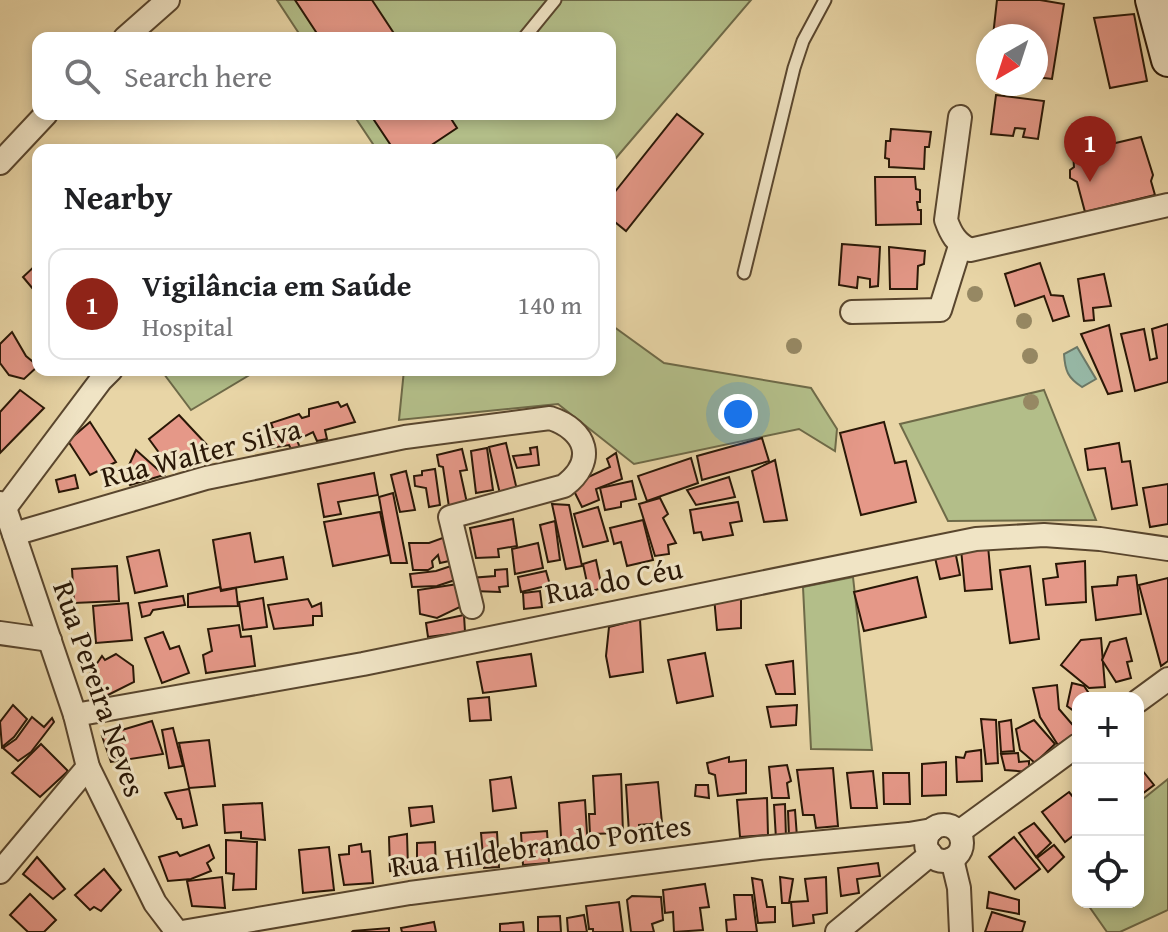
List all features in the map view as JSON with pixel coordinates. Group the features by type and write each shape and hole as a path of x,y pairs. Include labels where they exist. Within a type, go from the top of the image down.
{"main road":[{"path":"1146,0 1152,0 1168,60"}],"street":[{"path":"132,32 168,0"},
{"path":"960,117 946,220 951,235 960,246 970,250 982,249 1168,205"},
{"path":"0,163 40,120"},
{"path":"852,312 940,310 960,246"},
{"path":"3,505 105,376"},
{"name":"Rua Walter Silva","path":"14,534 206,478 405,437 550,418 575,429 584,450 583,465 576,477 564,486 450,517 472,607"},
{"name":"Rua Pereira Neves","path":"3,505 75,715 88,767 155,903 180,932"},
{"name":"Rua do Céu","path":"75,715 348,667 976,539 1044,535 1168,549"},
{"path":"0,633 50,640"},
{"path":"1144,697 1168,679"},
{"path":"837,932 930,844 962,847 959,832 1072,749"},
{"path":"0,872 88,767"},
{"path":"930,844 959,888 961,932"},
{"name":"Rua Hildebrando Pontes","path":"180,932 410,893 759,848 930,844"}],"lane":[{"path":"529,32 555,0"},
{"path":"744,273 794,68 803,41 825,0"}],"green space":[{"path":"277,0 751,0 616,158 616,144 373,144 357,120 616,120 616,32 298,32"},
{"path":"616,328 664,363 811,388 837,429 835,451 799,429 634,464 558,404 399,420 403,376 616,376"},
{"path":"166,376 248,376 191,410"},
{"path":"1044,390 1096,520 948,521 900,424"},
{"path":"853,577 872,750 811,749 803,587"},
{"path":"1168,779 1168,910 1120,932 1107,932 1090,908 1144,908 1144,798"}],"shaded area":[{"path":"1077,347 1096,379 1082,387 1070,377 1064,360 1064,354"}],"building":[{"path":"295,0 372,0 393,32 316,32"},
{"path":"997,0 1040,0 1064,4 1052,79 1048,78 1048,24 994,24"},
{"path":"1134,14 1147,81 1110,88 1094,18"},
{"path":"996,96 1044,101 1038,139 1023,137 1025,129 1015,128 1013,136 991,134"},
{"path":"677,114 703,134 626,231 616,223 616,190"},
{"path":"374,120 452,120 457,128 433,144 390,144"},
{"path":"891,129 931,132 929,147 925,147 924,169 889,167 889,159 885,158 886,141 890,141"},
{"path":"1141,137 1153,175 1151,181 1155,195 1085,212 1077,182 1070,178 1070,170 1074,167 1073,153"},
{"path":"875,177 915,177 916,189 920,190 920,202 917,202 918,210 921,210 921,224 876,225"},
{"path":"842,244 880,247 878,286 870,287 870,279 858,277 857,288 839,285"},
{"path":"889,247 925,251 924,264 918,266 917,289 890,289"},
{"path":"1040,263 1051,295 1063,296 1069,316 1053,321 1044,296 1015,306 1005,274"},
{"path":"32,269 32,288 23,277"},
{"path":"1104,274 1111,306 1093,308 1094,320 1084,321 1078,279"},
{"path":"1168,324 1168,382 1135,391 1121,334 1144,329 1150,360 1157,358 1152,329"},
{"path":"1109,325 1122,391 1108,394 1081,334"},
{"path":"12,332 32,361 32,372 24,379 9,375 0,363 0,344"},
{"path":"20,390 44,408 0,453 0,412"},
{"path":"338,402 341,407 347,404 355,422 325,430 327,439 317,441 313,432 297,440 300,448 292,451 289,445 271,448 265,432 273,428 271,423 299,414 302,418 309,416 309,409"},
{"path":"179,415 207,445 177,468 160,454 149,439"},
{"path":"90,422 116,462 90,475 68,441"},
{"path":"884,422 895,463 906,461 916,502 861,515 840,433"},
{"path":"762,438 769,461 702,480 697,456"},
{"path":"506,443 517,490 500,494 489,447"},
{"path":"1119,443 1122,462 1130,461 1137,505 1112,509 1105,468 1088,470 1085,449"},
{"path":"537,447 539,465 517,468 513,456 531,454 530,448"},
{"path":"487,448 493,490 476,493 471,451"},
{"path":"462,449 467,470 460,471 467,503 449,507 443,467 439,466 437,455"},
{"path":"136,450 164,475 130,485 124,476"},
{"path":"616,453 622,479 596,489 599,500 582,507 571,485 610,467 607,459"},
{"path":"691,458 698,483 647,501 638,476"},
{"path":"775,460 787,520 764,522 752,471"},
{"path":"435,469 440,505 429,507 426,488 415,486 414,476"},
{"path":"406,471 415,510 400,512 391,475"},
{"path":"374,473 378,495 338,502 341,514 324,517 318,484"},
{"path":"75,475 78,488 59,492 56,480"},
{"path":"729,477 735,497 696,505 687,490"},
{"path":"632,481 636,499 621,502 621,507 605,510 600,488"},
{"path":"1168,484 1168,524 1150,527 1143,488"},
{"path":"393,493 407,563 391,563 379,497"},
{"path":"660,498 668,514 663,518 676,543 668,545 669,554 655,556 639,504"},
{"path":"738,502 742,521 730,523 733,535 703,540 701,532 694,533 690,510"},
{"path":"552,504 569,505 582,566 566,569"},
{"path":"598,507 608,541 583,547 574,514"},
{"path":"380,512 389,555 333,566 324,522"},
{"path":"513,519 517,546 498,549 499,557 476,558 470,528"},
{"path":"643,520 653,560 627,566 621,542 614,544 610,528"},
{"path":"555,521 560,560 548,562 540,525"},
{"path":"250,533 255,562 283,557 287,579 221,590 213,540"},
{"path":"448,536 454,560 440,563 438,555 432,561 433,567 428,570 413,570 409,543 429,543"},
{"path":"953,541 960,575 940,579 932,545"},
{"path":"538,543 543,568 515,574 512,549"},
{"path":"988,546 992,589 965,591 961,549"},
{"path":"159,550 167,586 135,593 127,557"},
{"path":"596,560 602,588 589,592 583,564"},
{"path":"1085,561 1086,602 1046,605 1043,579 1058,577 1056,564"},
{"path":"454,565 458,579 437,586 412,587 410,574"},
{"path":"117,566 119,601 74,603 72,569"},
{"path":"1030,566 1039,639 1010,643 1000,570"},
{"path":"507,569 508,586 499,587 500,592 473,591 470,578 495,576 495,570"},
{"path":"546,571 550,585 521,592 518,577"},
{"path":"1136,575 1141,614 1096,620 1092,587 1117,585 1118,577"},
{"path":"917,577 926,617 864,631 854,592"},
{"path":"1168,578 1168,661 1161,666 1139,585"},
{"path":"458,584 460,607 437,618 420,614 418,590"},
{"path":"220,587 221,591 236,588 238,606 188,607 188,594"},
{"path":"540,591 542,607 524,609 523,593"},
{"path":"741,595 741,628 717,630 714,597"},
{"path":"183,596 185,605 153,610 150,615 142,617 139,603"},
{"path":"263,598 267,627 243,630 239,602"},
{"path":"308,599 312,607 321,603 322,616 313,616 313,625 274,629 268,605"},
{"path":"128,603 132,640 96,643 93,606"},
{"path":"464,615 465,632 428,637 426,623"},
{"path":"640,619 643,672 610,677 606,656 609,627"},
{"path":"239,625 241,637 251,636 255,666 206,673 203,655 212,651 208,629"},
{"path":"163,632 170,649 179,646 189,673 162,683 145,638"},
{"path":"1101,638 1105,687 1089,688 1061,665 1081,640"},
{"path":"1126,638 1132,661 1127,662 1131,678 1116,682 1102,660 1110,642"},
{"path":"705,653 713,696 677,703 668,660"},
{"path":"116,654 133,666 134,682 104,697 85,681 102,656 105,660"},
{"path":"531,654 536,686 483,693 477,662"},
{"path":"793,661 795,694 776,694 766,665"},
{"path":"1072,683 1084,686 1088,692 1072,692 1072,710 1067,706"},
{"path":"1057,685 1059,709 1072,724 1072,735 1058,745 1040,717 1033,688"},
{"path":"489,697 491,720 470,721 468,699"},
{"path":"13,705 27,719 2,747 0,722"},
{"path":"797,705 796,725 771,727 767,707"},
{"path":"32,717 44,727 52,718 54,722 31,752 18,761 3,748 16,739"},
{"path":"981,719 996,720 998,763 986,764"},
{"path":"1011,720 1014,751 1001,752 999,722"},
{"path":"1034,720 1055,744 1035,763 1020,750 1016,729"},
{"path":"152,721 163,754 111,762 102,736"},
{"path":"173,728 183,766 169,768 162,730"},
{"path":"209,740 215,786 189,788 179,743"},
{"path":"41,744 68,771 40,797 12,773"},
{"path":"981,750 982,781 957,782 956,757 964,758 966,752"},
{"path":"1018,753 1019,762 1029,761 1029,772 1005,770 1001,754"},
{"path":"729,757 729,762 746,760 746,793 718,796 715,775 709,773 707,763"},
{"path":"946,762 946,795 922,796 922,764"},
{"path":"787,765 791,781 787,783 789,798 772,798 769,767"},
{"path":"833,768 838,826 816,828 814,815 803,815 797,770"},
{"path":"873,771 877,808 851,808 847,773"},
{"path":"1144,772 1154,785 1144,792"},
{"path":"883,773 909,773 910,804 884,804"},
{"path":"621,774 623,833 590,834 589,814 595,814 593,776"},
{"path":"511,777 516,808 493,811 490,780"},
{"path":"658,782 662,823 639,825 639,833 629,833 626,785"},
{"path":"696,785 708,785 709,798 695,796"},
{"path":"189,789 197,825 183,828 165,793"},
{"path":"1069,792 1072,796 1072,837 1065,842 1042,812"},
{"path":"767,798 768,835 740,837 737,800"},
{"path":"585,800 588,850 562,853 559,803"},
{"path":"262,803 265,840 241,838 241,832 225,833 223,805"},
{"path":"785,804 786,838 776,839 774,805"},
{"path":"432,806 434,822 411,826 409,808"},
{"path":"795,810 797,837 789,837 788,811"},
{"path":"1034,823 1051,843 1036,857 1019,833"},
{"path":"547,831 549,863 523,865 521,833"},
{"path":"497,832 499,867 484,868 481,833"},
{"path":"407,834 408,868 390,871 389,837"},
{"path":"1014,837 1040,869 1015,889 989,857"},
{"path":"226,840 257,842 256,889 233,890 234,874 226,873"},
{"path":"435,842 436,869 417,870 417,843"},
{"path":"361,844 362,852 370,851 373,883 344,885 339,855 349,854 349,846"},
{"path":"209,845 214,858 207,863 211,871 191,879 168,881 159,857 177,852 180,856"},
{"path":"1054,845 1064,857 1048,872 1037,858"},
{"path":"329,847 334,890 303,893 299,850"},
{"path":"37,857 65,889 53,899 23,874"},
{"path":"878,863 880,876 857,879 859,893 841,896 838,868"},
{"path":"104,869 121,890 101,911 94,907 90,910 75,895"},
{"path":"222,877 225,908 192,906 187,881"},
{"path":"780,877 793,879 789,903 782,903"},
{"path":"826,877 827,913 813,915 814,923 793,926 791,902 808,901 805,879"},
{"path":"752,878 762,880 767,907 775,907 775,922 758,923"},
{"path":"705,884 709,907 700,908 703,930 674,932 673,912 665,913 663,890"},
{"path":"989,892 1019,900 1019,914 987,908"},
{"path":"30,894 56,920 44,932 28,932 10,915"},
{"path":"734,895 752,895 757,932 727,932 726,920 736,919"},
{"path":"632,896 661,897 663,920 652,924 654,932 631,932 627,900"},
{"path":"619,902 623,932 593,932 589,929 586,906"},
{"path":"992,912 1025,922 1022,932 985,932"},
{"path":"584,915 587,932 568,932 567,918"},
{"path":"560,916 561,932 538,932 538,917"},
{"path":"434,922 436,932 402,932 401,928"},
{"path":"523,922 524,932 500,932 500,924"},
{"path":"389,928 389,932 352,932 353,931"}],"place":[{"name":"Vigilância em Saúde","path":"1090,182"}]}
